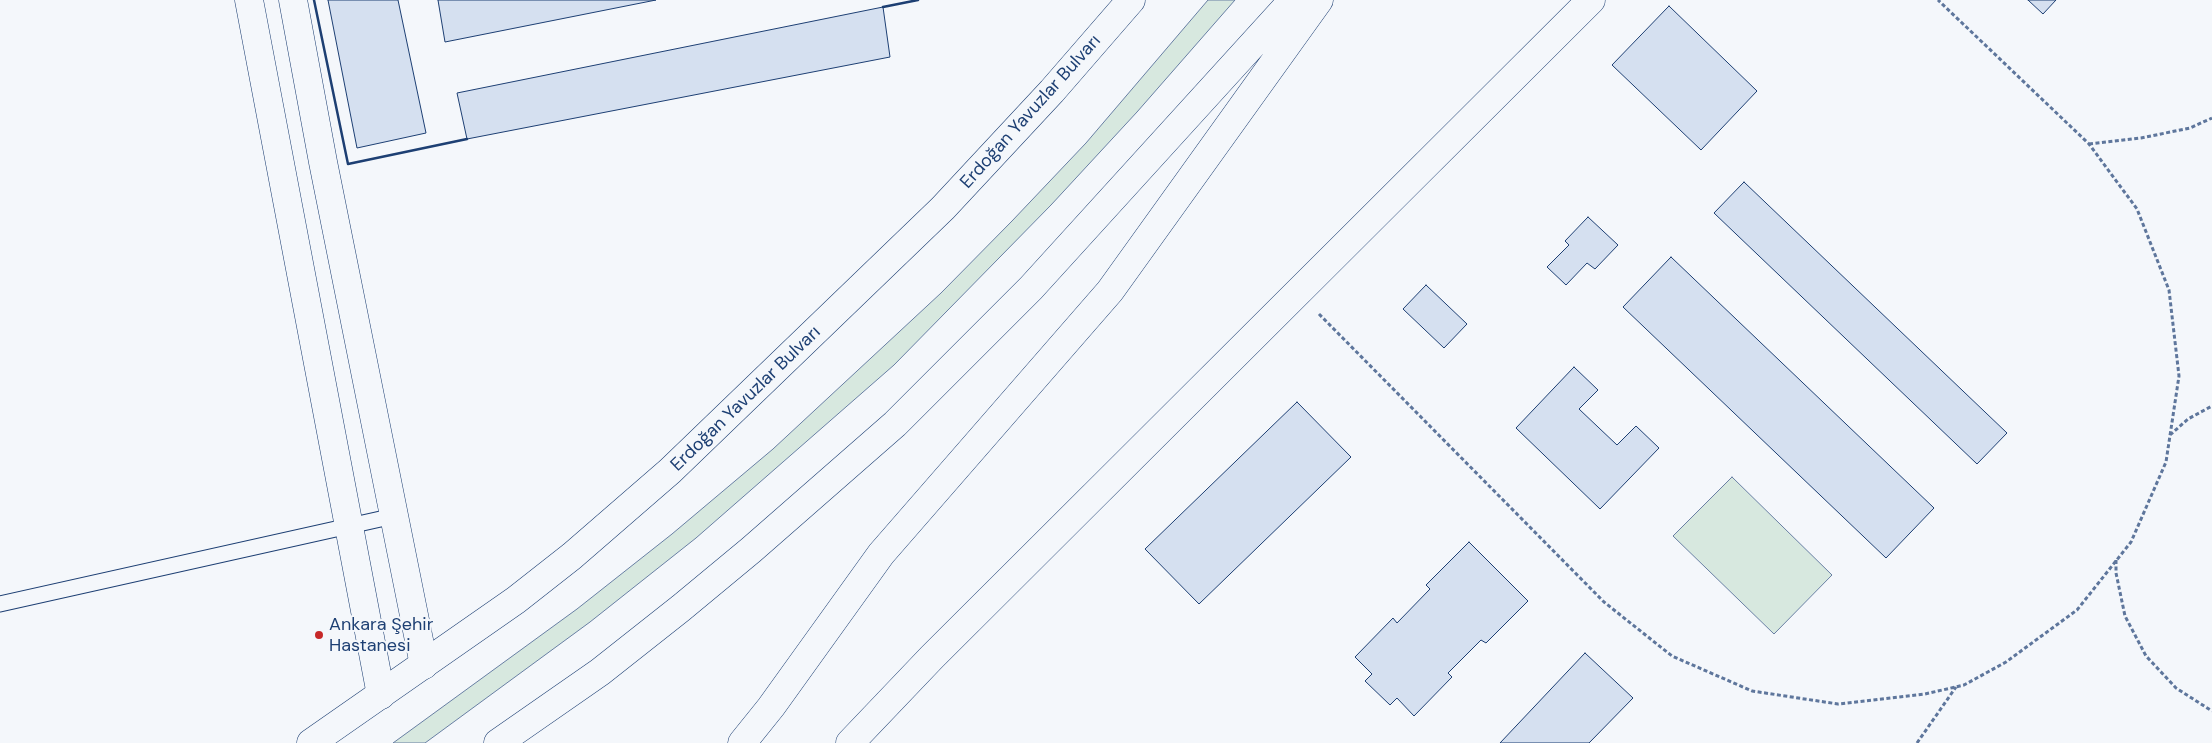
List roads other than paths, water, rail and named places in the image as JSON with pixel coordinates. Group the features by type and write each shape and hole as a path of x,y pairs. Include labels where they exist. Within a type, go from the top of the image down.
{"main road":[{"path":"249,0 381,695"},
{"path":"293,0 424,665"},
{"name":"Erdoğan Yavuzlar Bulvarı","path":"310,743 516,600 572,556 720,425 943,208 1058,84 1131,0"},
{"path":"498,743 600,672 681,608 751,550 894,424 1031,288 1293,0"},
{"path":"742,743 771,707 881,554 1110,291 1319,0"},
{"path":"850,743 932,657 1591,0"}],"lane":[{"path":"0,604 394,516"}],"place":[{"name":"Ankara Şehir Hastanesi","path":"319,635"}]}
